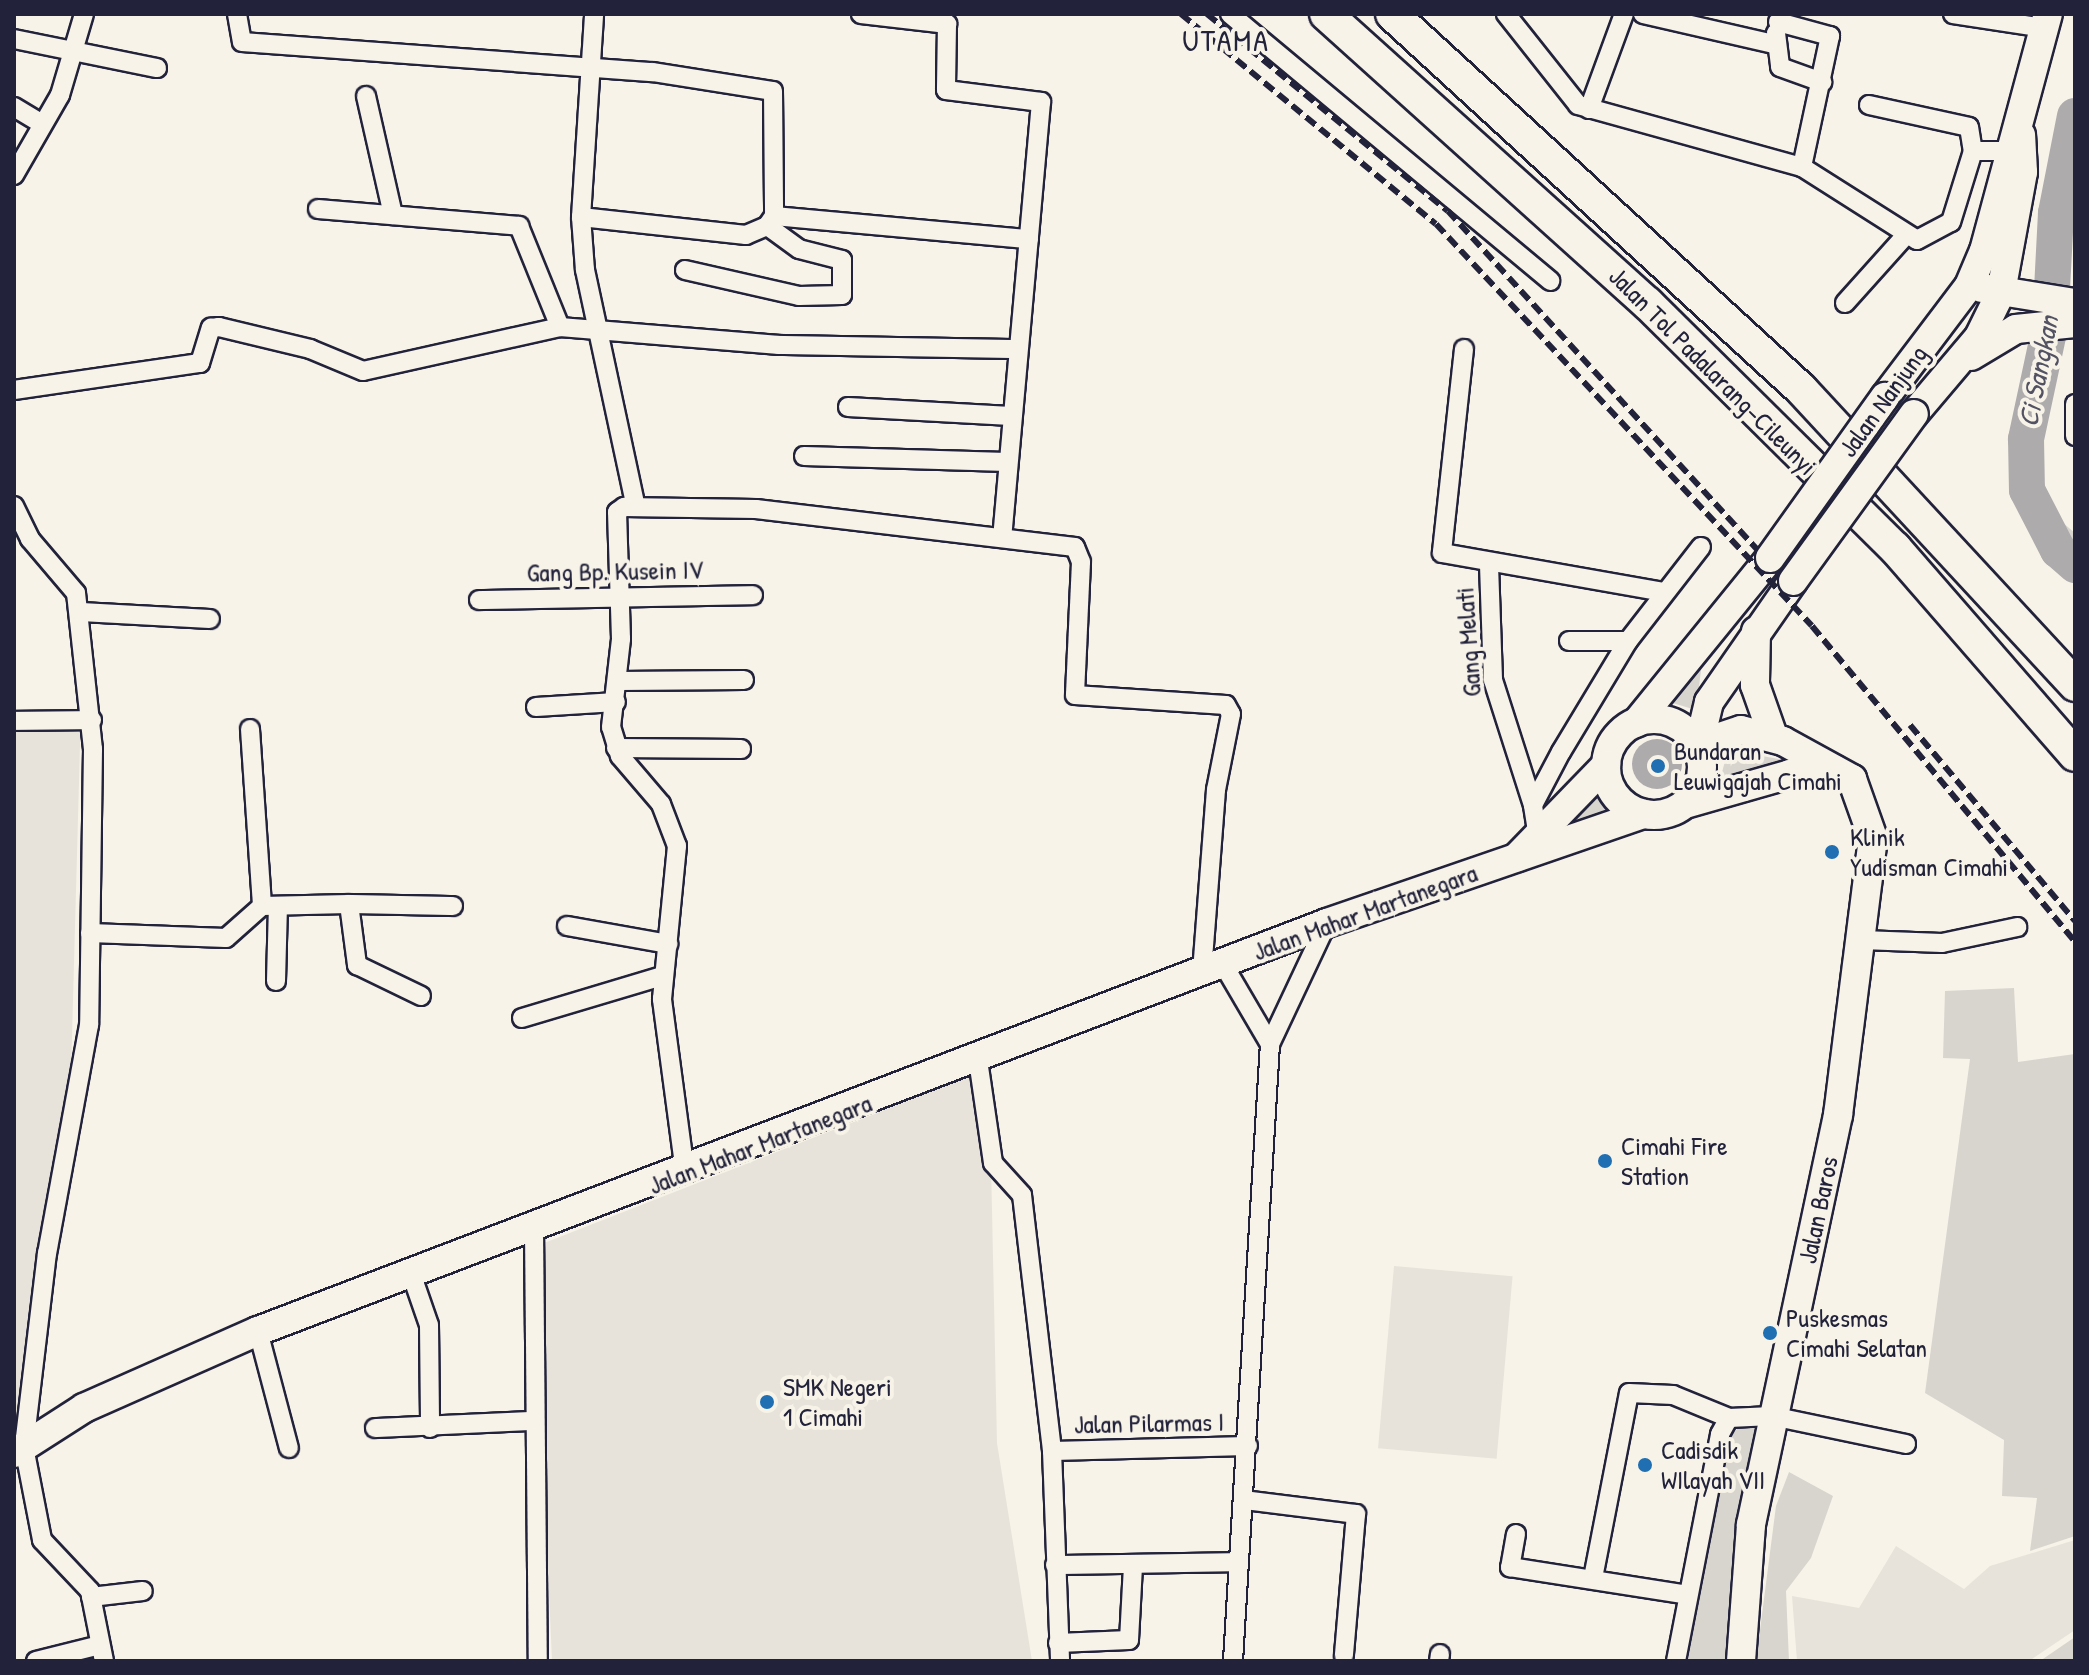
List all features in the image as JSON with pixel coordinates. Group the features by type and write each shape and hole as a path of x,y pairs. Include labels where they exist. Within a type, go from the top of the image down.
{"highway":[{"name":"Jalan Tol Padalarang–Cileunyi","path":"1326,14 1647,303 1895,548 2075,755"},
{"name":"Jalan Tol Padalarang–Cileunyi","path":"1392,14 1802,390 2075,685"}],"main road":[{"name":"Jalan Nanjung","path":"1636,723 1770,558 1969,286 2047,21"},
{"name":"Jalan Nanjung","path":"1699,744 1709,702 1756,631 1914,414 1954,368 2001,292 2023,172 2014,140"},
{"path":"1969,286 2001,292 2035,312 2075,323"},
{"path":"1954,368 2035,312 2075,303"},
{"path":"1756,631 1755,685 1773,736"},
{"path":"1516,857 1535,818 1606,765 1615,739 1636,723 1677,725 1699,744 1702,772 1685,804"},
{"name":"Jalan Baros","path":"1699,744 1741,730 1773,736 1852,779 1871,818 1862,940 1838,1115 1751,1525 1741,1661"},
{"path":"1606,765 1616,797 1644,814 1790,774 1835,770"},
{"name":"Jalan Mahar Martanegara","path":"19,1450 98,1401 258,1331 685,1172 1327,923 1644,814"}],"street":[{"path":"14,175 76,49 84,14"},
{"path":"237,14 242,42 590,68 771,89 771,221 799,249 842,260 842,295 799,296 685,270"},
{"path":"594,14 581,217 636,507"},
{"path":"861,14 947,24 946,90 1040,99 1002,537"},
{"path":"1230,14 1550,281"},
{"path":"1506,14 1560,90 1589,109 1802,167 1906,235 1928,240 1951,222 1973,151 1969,127 1869,105"},
{"path":"1589,109 1624,14"},
{"path":"1643,14 1774,44"},
{"path":"1953,14 2047,21"},
{"path":"1802,167 1822,82 1829,34 1779,18 1774,44 1782,69 1822,82"},
{"path":"14,39 76,49 157,68"},
{"path":"366,96 393,215"},
{"path":"14,107 41,123"},
{"path":"1973,151 2014,140"},
{"path":"318,209 519,226 560,327"},
{"path":"581,217 746,235 771,221 1029,239"},
{"path":"1845,303 1906,235"},
{"path":"14,390 200,363 215,327 369,371 560,327 779,345 1016,349"},
{"path":"1464,349 1440,548 1489,565 1663,592"},
{"path":"2075,404 2075,436"},
{"path":"848,407 1011,416"},
{"path":"804,456 1007,462"},
{"path":"14,506 30,539 71,581 81,612 92,720 90,933 79,1104 47,1253 19,1450 42,1540 91,1597 102,1653 36,1661"},
{"path":"685,1172 662,976 678,870 674,833 616,748 622,597 617,512 636,507 756,509 1002,537 1078,550 1075,695 1229,709 1212,968 1270,1044"},
{"path":"1535,818 1628,641 1663,592 1701,547"},
{"name":"Gang Melati","path":"1489,565 1493,680 1535,818"},
{"name":"Gang Bp. Kusein IV","path":"479,600 753,595"},
{"path":"81,612 210,619"},
{"path":"1569,641 1628,641"},
{"path":"619,681 744,680"},
{"path":"536,707 616,702"},
{"path":"14,721 92,720"},
{"path":"250,729 276,981"},
{"path":"616,748 741,749"},
{"path":"349,904 357,965 421,996"},
{"path":"90,933 226,938 270,906 453,906"},
{"path":"1233,1661 1236,1562 1248,1446 1270,1044 1327,923"},
{"path":"567,926 668,944"},
{"path":"1862,940 1942,943 2017,927"},
{"path":"522,1018 662,976"},
{"path":"978,1060 993,1163 1022,1195 1052,1451 1059,1652 1129,1640 1133,1566"},
{"path":"534,1228 532,1421 538,1661"},
{"path":"411,1273 429,1325 430,1428"},
{"path":"258,1331 289,1448"},
{"path":"1593,1578 1629,1393 1673,1395 1729,1418 1772,1416 1906,1444"},
{"path":"1676,1661 1729,1418"},
{"path":"375,1428 430,1428 532,1421"},
{"name":"Jalan Pilarmas I","path":"1052,1451 1248,1446"},
{"path":"1244,1500 1356,1514 1344,1655"},
{"path":"1516,1534 1510,1567 1688,1595"},
{"path":"1055,1565 1236,1562"},
{"path":"91,1597 143,1591"}],"shaded area":[{"path":"2050,512 2075,533 2075,558 2054,530"},
{"path":"1704,647 1696,710 1666,701"},
{"path":"81,709 71,1073 14,1432 14,710"},
{"path":"1657,739 1675,746 1682,764 1675,782 1657,789 1639,782 1632,764 1639,746"},
{"path":"1728,750 1762,756 1785,760 1721,776"},
{"path":"1593,794 1618,816 1560,831"},
{"path":"2014,988 2018,1062 2075,1054 2075,1536 2030,1551 2037,1498 2002,1496 2004,1440 1925,1393 1970,1059 1943,1058 1945,991"},
{"name":"SMK Negeri 1 Cimahi","path":"976,1074 991,1163 997,1443 1032,1661 552,1661 534,1247"},
{"path":"1394,1266 1513,1276 1497,1459 1378,1448"},
{"path":"1740,1425 1758,1425 1728,1661 1683,1661 1730,1438"},
{"path":"1789,1472 1833,1496 1811,1558 1786,1591 1789,1661 1756,1661 1776,1506"},
{"path":"2075,1540 2075,1630 2029,1661 1797,1661 1792,1596 1859,1608 1896,1546 1964,1589 1990,1566"},
{"path":"2075,1637 2075,1661 2040,1661"}],"waterway":[{"name":"Ci Sangkan","path":"2075,116 2056,213 2050,327 2026,439 2027,490 2058,550 2075,565"}],"railway":[{"path":"1181,14 1436,224 1812,626 2075,942"},
{"path":"1207,14 1448,211 1780,574"},
{"path":"1910,725 2075,921"}],"place":[{"name":"Bundaran Leuwigajah Cimahi","path":"1658,766"},
{"name":"Klinik Yudisman Cimahi","path":"1832,852"},
{"name":"Cimahi Fire Station","path":"1605,1161"},
{"name":"Puskesmas Cimahi Selatan","path":"1770,1333"},
{"name":"SMK Negeri 1 Cimahi","path":"767,1402"},
{"name":"Cadisdik WIlayah VII","path":"1645,1465"}],"district":[{"name":"UTAMA","path":"1226,40"}]}
